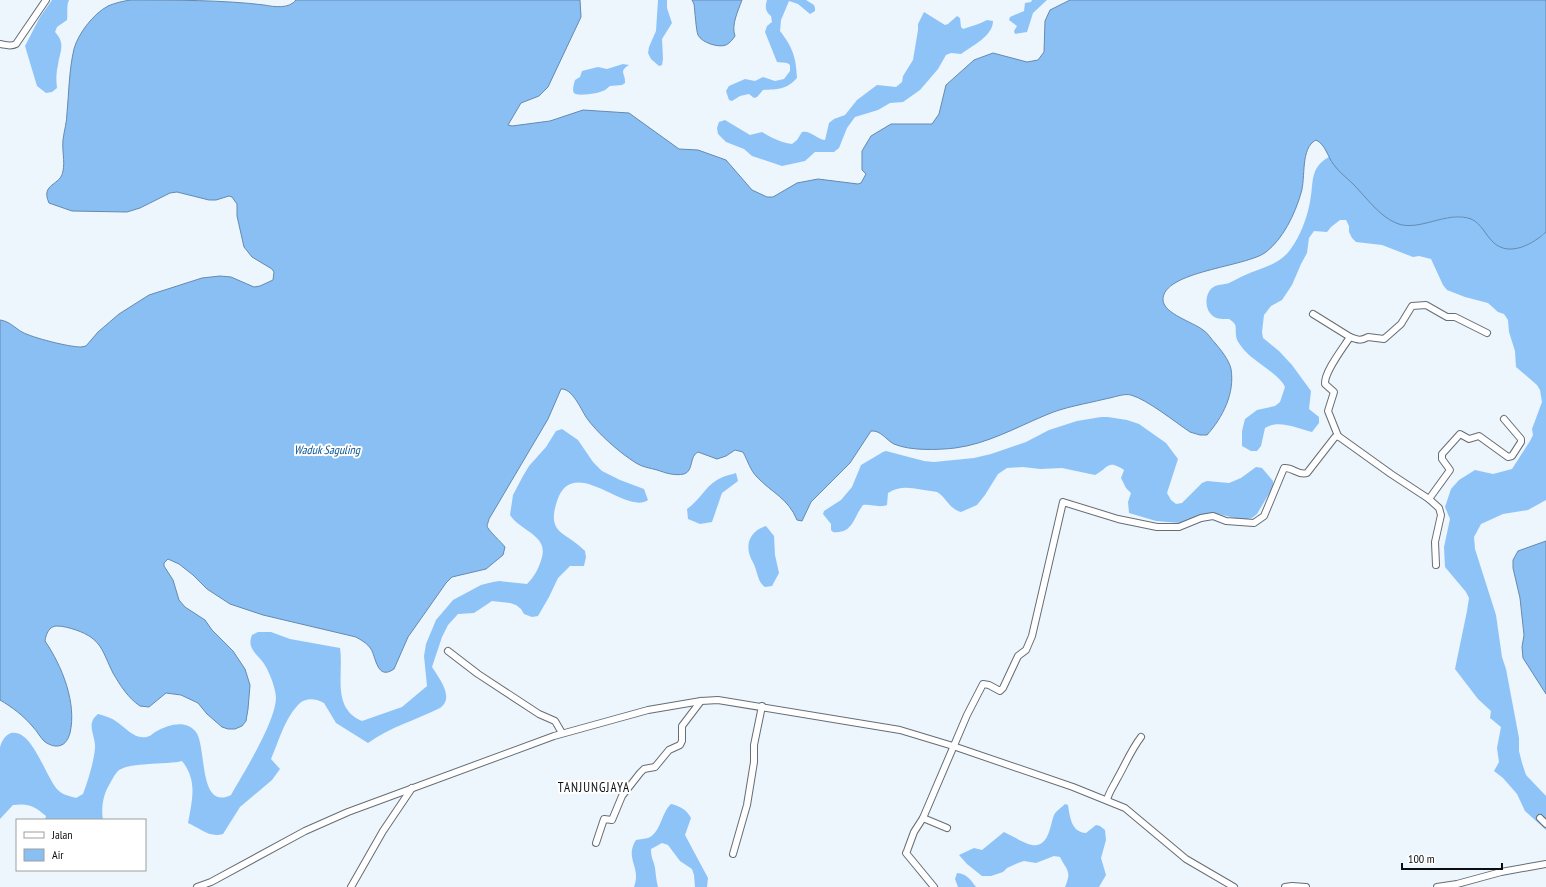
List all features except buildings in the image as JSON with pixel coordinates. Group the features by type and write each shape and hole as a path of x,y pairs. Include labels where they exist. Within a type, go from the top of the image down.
{"street":[{"path":"0,44 8,46 16,44 46,0"},
{"path":"1313,314 1359,341 1368,336 1384,339 1401,324 1412,306 1423,304 1435,309 1447,317 1455,317 1487,333"},
{"path":"1350,337 1330,370 1325,382 1325,384 1334,392 1328,411 1338,436 1429,499 1439,508 1440,511 1436,542 1436,565"},
{"path":"1429,499 1450,470 1442,459 1442,454 1460,434 1469,439 1479,436 1508,457 1512,456 1521,442 1521,439 1504,419"},
{"path":"934,887 906,853 914,832 923,818 953,746 983,684 1000,690 1003,688 1018,656 1026,650 1032,636 1063,502 1118,519 1157,527 1179,527 1201,518 1213,516 1226,521 1254,523 1264,516 1284,468 1299,474 1307,473 1335,437 1338,436"},
{"path":"448,651 478,674 539,714 555,721 562,733"},
{"path":"197,887 216,879 305,831 348,812 562,733 648,710 701,701 718,700 762,706 900,730 953,746 1107,800 1130,811 1186,859 1234,887"},
{"path":"596,842 604,818 612,820 622,796 640,773 644,769 655,767 669,750 680,745 682,742 682,726 701,701"},
{"path":"733,854 748,805 754,762 754,744 762,706"},
{"path":"1107,800 1110,789 1118,779 1135,745 1141,737"},
{"path":"351,887 383,831 412,788"},
{"path":"923,818 947,828"},
{"path":"1540,818 1546,824"},
{"path":"1437,887 1457,884 1501,872 1546,864"},
{"path":"1285,887 1306,887"}],"shaded area":[{"path":"52,0 69,0 67,20 57,27 55,32 61,44 56,79 57,88 52,92 46,93 37,86 25,46 40,17"},
{"path":"658,0 667,0 667,8 672,23 662,39 663,59 662,65 659,66 651,59 648,53 656,31"},
{"path":"767,0 806,0 814,5 815,11 810,14 798,4 789,1 781,20 780,31 793,53 796,64 797,78 785,87 763,90 757,97 754,98 749,94 740,96 732,101 729,100 726,91 729,86 745,79 755,81 763,77 775,81 784,79 790,71 790,65 787,63 777,62 765,32 767,26 772,22 771,16 766,9"},
{"path":"1032,0 1047,0 1033,13 1027,32 1015,34 1014,31 1017,26 1009,20 1010,17 1024,11 1025,3 1031,2"},
{"path":"924,12 945,25 957,16 960,18 961,27 963,29 987,20 993,21 990,31 986,36 961,54 951,53 946,55 938,69 920,90 903,102 890,103 878,110 855,117 847,128 839,148 834,152 815,152 805,161 782,166 752,156 744,149 726,142 718,134 717,128 719,122 725,120 750,135 762,132 776,140 792,144 797,140 802,132 811,133 825,140 829,123 834,119 845,115 857,100 877,85 896,87 902,82 903,76 913,60 918,24"},
{"path":"623,64 629,65 623,71 625,83 622,85 610,86 606,90 584,95 573,92 575,80 580,77 582,71 598,67 607,69"},
{"path":"1329,157 1334,164 1407,226 1443,218 1462,217 1477,222 1495,244 1542,236 1546,232 1546,500 1528,510 1503,514 1481,524 1474,537 1475,549 1496,615 1502,657 1506,669 1519,738 1519,751 1522,763 1526,775 1546,796 1546,830 1525,811 1517,794 1503,778 1494,771 1499,762 1497,748 1501,727 1490,718 1491,711 1478,699 1455,669 1469,598 1466,592 1445,567 1444,547 1450,519 1445,507 1451,489 1459,480 1475,470 1493,474 1512,469 1533,435 1532,429 1542,402 1540,390 1537,385 1516,367 1515,351 1509,332 1508,320 1504,314 1498,312 1488,303 1465,297 1447,290 1443,285 1431,259 1419,256 1413,257 1382,245 1356,242 1349,232 1349,226 1346,220 1340,220 1327,232 1314,231 1309,238 1307,253 1292,285 1282,300 1271,306 1264,315 1262,332 1263,338 1279,351 1292,365 1311,391 1309,409 1319,417 1319,423 1312,432 1295,427 1276,424 1270,425 1265,428 1261,446 1257,451 1251,451 1242,446 1242,431 1245,419 1257,410 1275,406 1280,402 1285,387 1273,373 1242,348 1237,339 1236,326 1234,323 1229,319 1219,319 1212,315 1208,310 1206,300 1212,288 1229,283 1268,266 1280,260 1290,250 1305,221 1315,171 1323,161"},
{"path":"1101,417 1127,420 1139,424 1166,443 1178,459 1167,493 1171,500 1176,504 1182,503 1202,483 1207,481 1229,483 1241,478 1256,467 1262,468 1273,481 1273,487 1257,514 1252,518 1243,520 1214,513 1180,523 1156,521 1129,513 1128,502 1131,493 1126,488 1121,478 1124,470 1114,465 1108,466 1095,475 1062,468 1040,469 1023,467 1007,468 998,474 977,505 961,512 953,508 937,492 915,488 901,488 892,490 888,493 887,505 863,505 849,528 840,532 833,532 831,530 831,524 823,514 824,511 841,500 852,487 861,465 883,452 886,451 924,461 934,462 974,458 1026,442 1049,430 1077,421"},
{"path":"562,429 578,440 593,462 602,471 644,489 648,500 638,503 587,484 575,483 565,488 557,501 554,512 554,520 560,531 585,551 586,557 584,566 570,566 558,578 538,616 532,617 524,614 516,605 510,603 492,601 474,613 458,614 448,625 442,637 432,667 442,682 446,694 444,704 440,708 394,728 368,743 336,723 324,703 312,699 303,701 290,715 286,722 271,759 280,769 272,780 240,807 223,834 209,834 188,823 192,799 192,783 187,768 182,761 130,766 118,771 105,794 102,807 103,819 45,819 46,816 38,810 23,804 13,805 0,819 0,747 5,737 11,733 19,734 26,738 59,791 76,798 83,794 90,771 95,748 92,722 98,714 113,719 134,735 142,737 149,736 161,729 177,724 182,724 192,728 196,732 199,740 208,786 213,794 220,798 231,795 265,734 276,698 275,689 267,668 251,647 250,643 252,635 258,632 271,632 290,639 340,648 342,699 346,708 352,715 362,721 402,707 427,686 424,656 426,644 436,620 453,600 481,585 493,582 499,581 527,584 540,565 543,550 541,543 510,515 513,495 523,476 529,466 546,447 556,431"},
{"path":"736,473 738,481 722,493 712,522 700,524 688,519 687,509 709,486 719,479"},
{"path":"766,526 774,536 775,555 779,573 772,586 765,587 758,578 748,546 753,534 757,530"},
{"path":"671,804 683,809 691,818 685,835 708,878 707,887 695,887 692,869 680,861 668,845 662,843 651,849 658,887 634,887 636,874 632,858 633,846 636,840 648,838 656,832 665,812"},
{"path":"1065,804 1068,805 1072,823 1077,830 1086,833 1096,825 1105,830 1106,840 1101,858 1106,875 1099,887 1065,887 1068,878 1068,871 1060,857 1054,856 1036,863 1024,861 1007,868 1003,872 991,876 982,876 967,864 959,855 974,848 982,850 1004,832 1029,844 1038,845 1042,843 1048,835 1054,815"},
{"path":"957,873 966,876 976,887 958,887 955,879"}],"water":[{"name":"Waduk Saguling","path":"131,0 215,1 249,3 277,7 290,5 296,0 580,0 581,17 548,87 539,96 521,103 508,125 512,126 550,121 583,110 629,113 679,149 698,150 726,160 752,190 767,197 773,197 797,183 818,179 858,184 861,183 866,174 862,170 862,151 871,136 891,124 932,124 939,114 946,85 974,60 993,53 1027,62 1038,60 1044,52 1045,21 1050,10 1070,0 1546,0 1546,232 1535,241 1514,249 1507,249 1494,243 1478,223 1471,219 1452,217 1414,225 1396,223 1378,211 1338,170 1322,145 1316,140 1311,144 1306,156 1301,193 1295,209 1288,226 1272,247 1256,257 1242,262 1190,276 1176,282 1166,290 1163,300 1168,309 1173,314 1198,327 1206,333 1220,349 1231,369 1231,387 1223,413 1207,435 1200,435 1190,432 1153,406 1131,395 1118,396 1060,410 979,443 955,448 908,448 894,444 878,432 871,431 850,463 811,502 802,521 797,520 789,506 755,474 743,452 735,450 726,456 717,459 698,452 693,457 689,470 684,474 677,475 643,466 630,459 596,430 572,395 561,389 548,419 489,519 487,526 488,528 505,547 503,555 486,569 452,577 446,583 408,637 394,669 388,672 381,670 371,649 366,643 356,637 263,615 230,604 207,589 179,564 168,559 164,563 164,566 173,580 179,600 185,607 205,620 212,630 233,651 245,669 250,685 246,721 242,726 235,729 222,727 207,714 198,703 181,695 166,693 149,707 140,706 121,687 100,647 91,637 76,630 54,626 48,631 45,641 62,673 70,697 72,721 67,740 61,745 54,746 45,742 26,719 0,700 0,320 34,337 60,344 81,347 86,346 98,332 119,314 149,295 202,278 220,276 231,277 254,287 260,286 273,280 274,272 272,269 252,257 244,247 237,216 237,204 232,197 229,196 216,200 209,200 177,192 170,193 140,208 127,212 72,211 49,203 47,192 49,188 59,180 63,171 63,140 67,120 71,65 76,43 87,25 102,10 113,4"},
{"path":"692,0 742,0 734,23 735,36 730,42 726,45 719,46 700,38 697,33 694,4"},
{"path":"1546,541 1546,694 1523,658 1522,647 1524,635 1520,598 1513,568 1513,560 1518,551"}],"district":[{"name":"TANJUNGJAYA","path":"594,787"}]}
